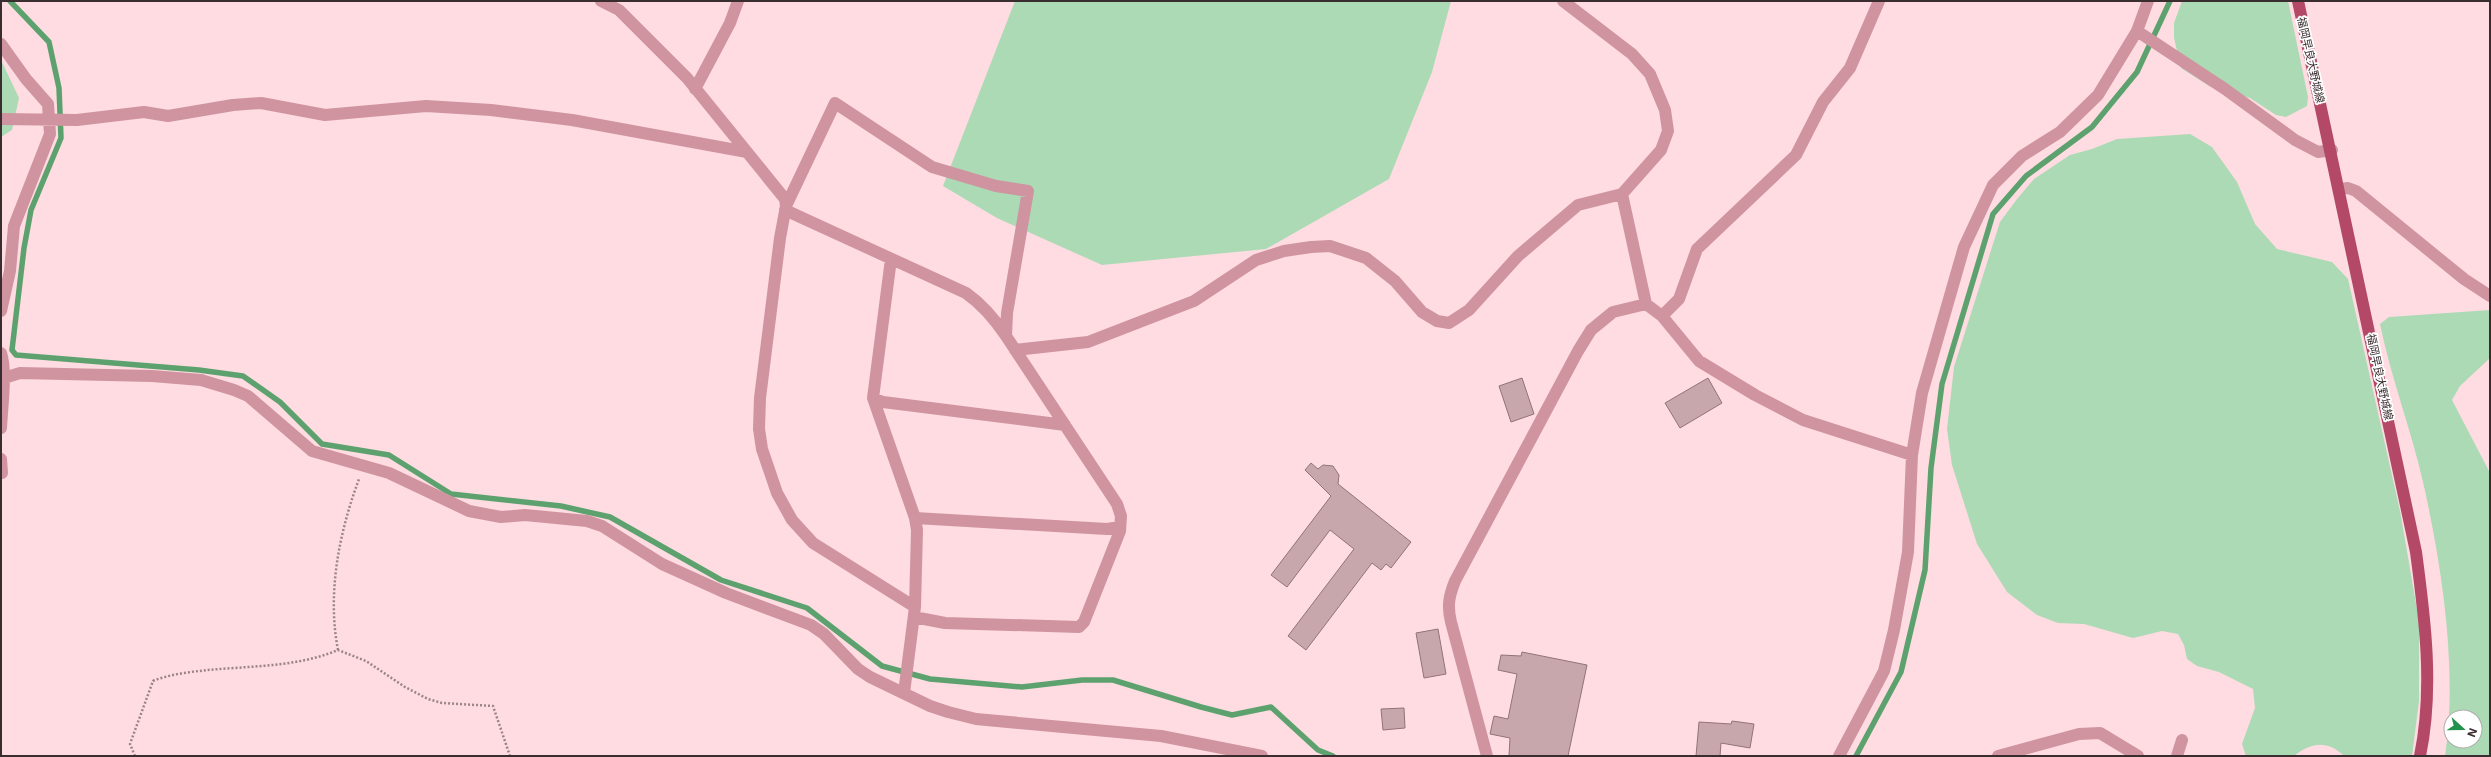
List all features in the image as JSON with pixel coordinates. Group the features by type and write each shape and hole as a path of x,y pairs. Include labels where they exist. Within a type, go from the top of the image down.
{"main road":[{"name":"福岡早良大野城線","path":"2298,1 2332,150 2416,552 2425,626 2428,700 2420,756"}],"street":[{"path":"600,1 619,10 695,89 779,191 786,208 971,296 992,316 1117,504 1121,516 1120,527 1084,622 1079,627 945,623 914,612 813,543 792,520 777,493 770,473 759,429 760,398 780,238 786,208 835,103 932,167 996,186 1028,191 1007,313 1006,336"},
{"path":"695,89 730,23 738,1"},
{"path":"1015,350 1088,342 1194,301 1256,260 1284,251 1311,247 1330,246 1366,258 1395,282 1422,312 1437,321 1449,323 1469,310 1518,256 1578,205 1622,194 1661,150 1668,131 1665,110 1650,74 1632,54 1563,1"},
{"path":"1662,316 1679,299 1697,249 1796,155 1824,102 1850,68 1879,1"},
{"path":"1839,756 1884,671 1894,630 1908,552 1912,455 1922,393 1964,247 1980,209 1993,185 2022,156 2060,132 2098,95 2137,31 2148,1"},
{"path":"2137,31 2225,89 2295,140 2318,152 2332,150"},
{"path":"1,44 26,79 48,104 50,120 50,134 14,226 10,271 1,311"},
{"path":"1,119 100,119 144,112 168,116 233,105 261,103 326,115 426,106 491,110 572,120 747,152"},
{"path":"2340,189 2348,188 2356,191 2464,279 2490,296"},
{"path":"1622,194 1646,304 1662,316 1699,361 1755,395 1803,420 1912,455"},
{"path":"892,259 873,398 915,518 917,530 914,612 904,693"},
{"path":"1487,756 1450,622 1448,608 1449,595 1564,376 1591,330 1613,312 1646,304"},
{"path":"1,353 5,365 2,379 1,428"},
{"path":"2,379 20,373 152,376 201,380 248,396 312,451 342,460 364,464 403,479 469,512 501,517 526,515 587,521 602,526 662,564 726,593 811,625 824,634 858,669 930,706 976,719 1161,736 1262,756"},
{"path":"873,398 883,402 1065,425"},
{"path":"1,459 2,473"},
{"path":"915,518 1107,529 1120,527"},
{"path":"1998,756 2079,734 2100,733 2138,756"},
{"path":"2178,756 2182,740"}],"path":[{"path":"338,650 333,604 339,552 353,495 364,464"},
{"path":"135,756 130,744 153,681 194,672 262,666 319,657 338,650 366,661 416,694 428,699 442,703 493,706 510,756"}],"green space":[{"path":"1015,1 1451,1 1432,72 1389,179 1266,249 1102,265 997,218 943,186"},
{"path":"2182,1 2288,1 2308,97 2307,106 2286,117 2276,115 2250,98 2209,86 2181,68 2174,38 2174,23"},
{"path":"1,60 19,98 12,130 1,137"},
{"path":"2190,134 2212,147 2237,182 2255,224 2277,249 2332,262 2348,279 2400,511 2419,621 2419,701 2412,756 2344,756 2332,747 2319,745 2300,751 2294,756 2246,756 2242,744 2255,708 2253,689 2219,672 2197,666 2187,659 2184,645 2178,634 2162,631 2133,638 2084,624 2058,623 2037,615 2007,592 1977,544 1952,465 1947,429 1954,367 2000,222 2034,179 2070,155 2092,149 2117,139"},
{"path":"2490,310 2490,358 2460,386 2452,400 2490,473 2490,756 2445,756 2446,749 2483,749 2483,709 2449,709 2449,655 2446,619 2442,583 2430,514 2413,443 2380,324 2389,317"}],"building":[{"path":"1522,378 1534,414 1511,422 1499,386"},
{"path":"1708,378 1722,403 1680,428 1665,403"},
{"path":"1311,463 1318,469 1323,465 1333,466 1339,475 1338,484 1411,542 1391,568 1386,564 1381,570 1372,563 1306,650 1288,636 1354,549 1330,530 1287,587 1271,575 1331,496 1305,470"},
{"path":"1438,629 1446,674 1424,678 1416,633"},
{"path":"1522,652 1587,665 1568,756 1509,756 1510,738 1490,734 1494,716 1508,719 1517,674 1498,670 1501,655 1521,656"},
{"path":"1404,708 1405,728 1383,730 1381,709"},
{"path":"1732,721 1754,724 1750,748 1721,743 1720,756 1696,756 1699,722 1731,724"}],"waterway":[{"path":"10,1 49,42 59,88 61,138 31,210 24,248 12,350 16,355 199,370 243,376 280,402 322,444 389,455 451,494 561,506 610,517 721,580 807,608 882,666 930,679 1022,687 1082,680 1113,680 1232,715 1271,707 1318,750 1333,756"},
{"path":"1856,756 1901,672 1925,570 1931,468 1942,384 1993,214 2026,176 2092,127 2137,72 2170,1"}]}
